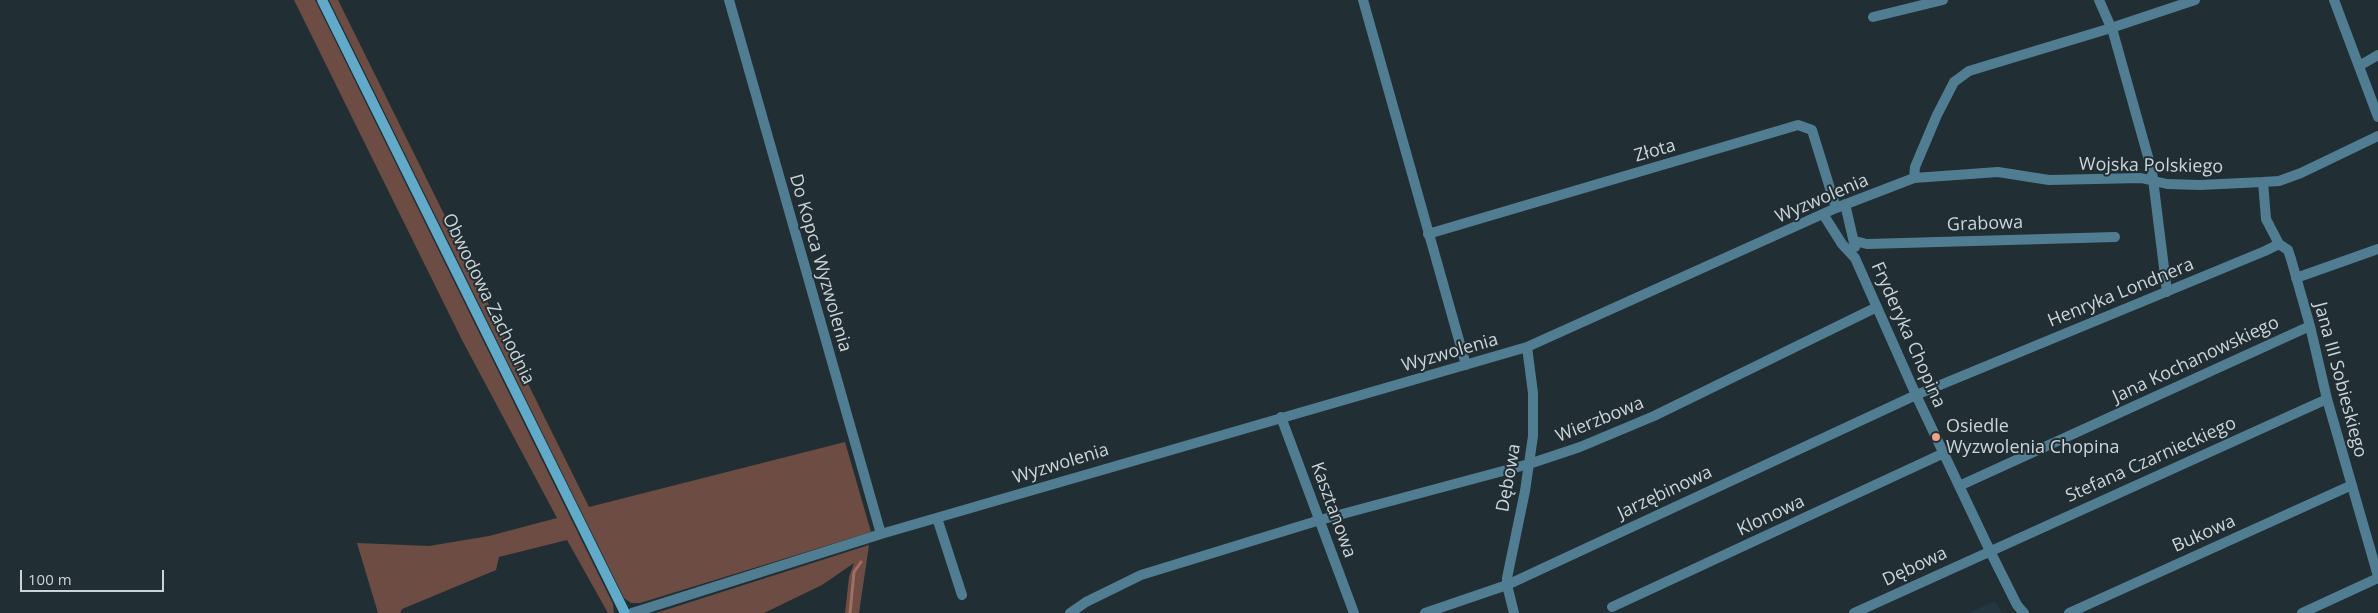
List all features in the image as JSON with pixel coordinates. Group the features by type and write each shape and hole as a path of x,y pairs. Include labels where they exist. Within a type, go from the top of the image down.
{"main road":[{"name":"Obwodowa Zachodnia","path":"322,0 625,613"}],"street":[{"name":"Do Kopca Wyzwolenia","path":"729,0 881,534"},
{"path":"1363,0 1466,365"},
{"path":"1874,17 1943,0"},
{"path":"2099,0 2111,28 2154,181 2167,292"},
{"path":"1914,178 1915,167 1937,115 1954,82 1969,71 2111,28 2195,0"},
{"path":"2334,0 2378,117"},
{"path":"2359,66 2378,55"},
{"name":"Złota","path":"1428,234 1798,126 1812,130 1840,206"},
{"name":"Wojska Polskiego","path":"1914,178 1998,172 2049,180 2141,178 2200,185 2263,182 2279,180 2301,173 2378,136"},
{"name":"Wyzwolenia","path":"632,613 881,534 1527,347 1840,206 1914,178"},
{"path":"2263,182 2266,219 2278,244"},
{"name":"Fryderyka Chopina","path":"1840,206 1856,241 1855,258"},
{"name":"Fryderyka Chopina","path":"1822,214 1842,244 1855,258 1959,486 2017,605 2024,613"},
{"name":"Grabowa","path":"1856,241 1867,244 2115,237"},
{"name":"Henryka Londnera","path":"1916,395 2167,292 2278,244"},
{"name":"Jana III Sobieskiego","path":"2278,244 2288,250 2310,326 2326,399 2378,577"},
{"path":"2296,278 2378,249"},
{"name":"Wierzbowa","path":"1070,613 1086,602 1141,575 1320,520 1529,464 1580,448 1654,416 1877,307"},
{"name":"Jana Kochanowskiego","path":"1959,486 2310,326"},
{"name":"Dębowa","path":"1514,613 1507,585 1533,436 1534,393 1527,347"},
{"name":"Jarzębinowa","path":"1425,613 1507,585 1916,395"},
{"name":"Stefana Czarnieckiego","path":"1990,551 2326,399"},
{"name":"Kasztanowa","path":"1281,418 1354,613"},
{"name":"Klonowa","path":"1612,607 1944,453"},
{"name":"Bukowa","path":"2069,613 2352,485"},
{"path":"937,518 962,595"},
{"name":"Dębowa","path":"1854,613 1990,551"},
{"path":"2302,613 2378,577"}],"shaded area":[{"path":"294,0 315,0 613,604 614,613 608,613 567,540 499,557 496,570 402,609 400,613 378,613 357,543 429,546 489,536 557,518 462,340"},
{"path":"329,0 338,0 589,507 845,442 871,532 640,603 631,603 624,598"},
{"path":"869,545 859,613 845,613 849,577 854,563 822,585 764,613 656,613"},
{"path":"1995,601 2002,613 1968,613"}],"waterway":[{"path":"850,613 854,572 861,562"}],"place":[{"name":"Osiedle Wyzwolenia Chopina","path":"1936,437"}]}
